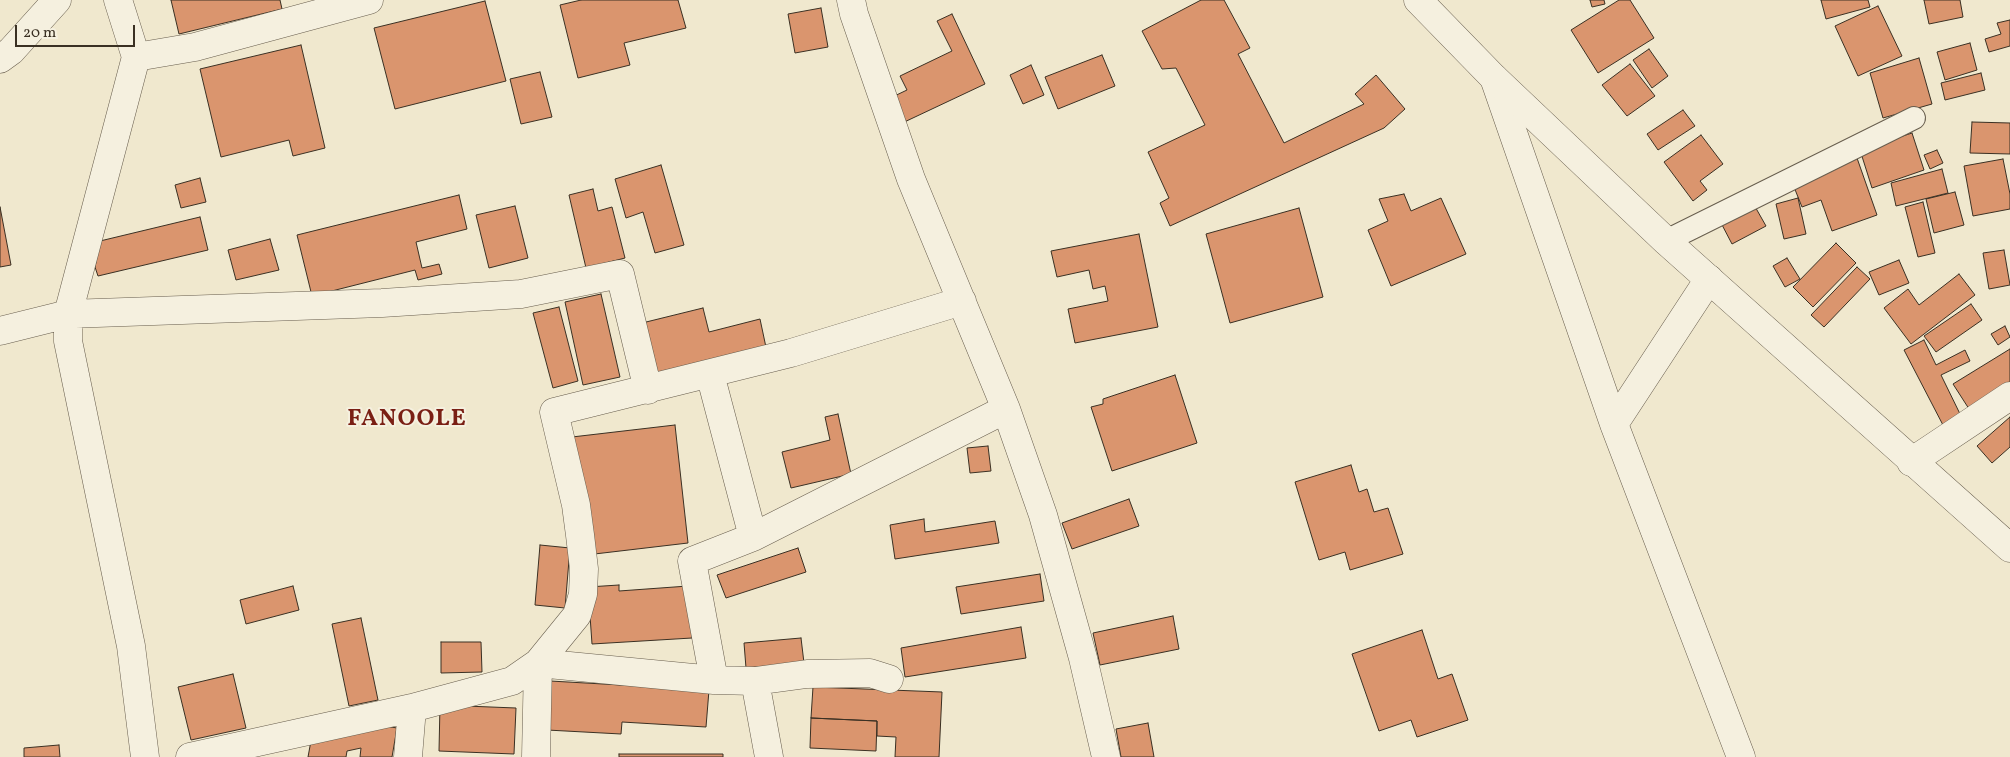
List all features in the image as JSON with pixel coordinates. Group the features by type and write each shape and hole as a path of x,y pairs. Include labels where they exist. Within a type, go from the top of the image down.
{"street":[{"path":"0,58 12,51 57,0"},
{"path":"118,0 136,57 68,314 68,341 131,646 145,757"},
{"path":"136,57 195,47 330,5 369,0"},
{"path":"851,0 854,14 911,179 1006,409 1043,515 1083,658 1106,757"},
{"path":"1423,1 1494,78 1666,241 1911,462 2010,548"},
{"path":"1494,78 1614,424 1741,757"},
{"path":"0,331 68,314 382,303 521,294 620,274 648,390"},
{"path":"1614,424 1709,279"},
{"path":"190,757 412,708 512,681 538,663 577,615 583,594 584,570 576,505 554,412 791,353 962,300"},
{"path":"710,374 752,537"},
{"path":"1911,462 2010,396"},
{"path":"714,680 692,561 752,537 1006,409"},
{"path":"538,663 714,680 755,681 807,674 870,673 890,679"},
{"path":"536,757 538,663"},
{"path":"755,681 769,757"},
{"path":"408,757 412,708"}],"lane":[{"path":"1666,241 1914,118"}],"building":[{"path":"171,0 280,0 282,9 179,34"},
{"path":"581,0 678,0 686,28 624,43 630,65 578,78 560,5"},
{"path":"1201,0 1224,0 1250,48 1238,54 1284,143 1364,104 1355,94 1376,75 1405,109 1384,128 1170,226 1160,203 1169,198 1148,152 1205,125 1176,68 1162,69 1142,31"},
{"path":"1590,0 1604,0 1605,4 1592,7"},
{"path":"1619,0 1630,0 1654,38 1598,73 1571,30"},
{"path":"1821,0 1868,0 1870,7 1826,19"},
{"path":"1924,0 1960,0 1963,17 1929,24"},
{"path":"485,1 506,81 395,109 374,28"},
{"path":"1878,6 1902,56 1858,76 1835,26"},
{"path":"821,8 828,47 795,53 788,14"},
{"path":"952,14 985,84 898,125 886,100 907,90 900,76 952,51 937,21"},
{"path":"2010,20 2010,46 1989,52 1985,39 2001,34 1997,23"},
{"path":"1970,43 1977,70 1945,80 1937,52"},
{"path":"301,45 325,148 293,156 289,140 221,157 200,69"},
{"path":"1649,49 1668,76 1652,88 1633,60"},
{"path":"1102,55 1115,86 1058,109 1045,77"},
{"path":"1919,58 1932,104 1883,118 1870,73"},
{"path":"1630,64 1655,96 1627,116 1602,85"},
{"path":"1031,65 1044,95 1023,104 1010,75"},
{"path":"540,72 552,117 521,124 510,79"},
{"path":"1981,73 1985,90 1945,100 1941,83"},
{"path":"1683,110 1695,126 1658,150 1647,134"},
{"path":"1972,122 2010,123 2010,154 1970,153"},
{"path":"1912,133 1924,170 1872,188 1860,150"},
{"path":"1701,135 1723,164 1700,181 1707,190 1693,201 1664,162"},
{"path":"1937,150 1943,163 1930,169 1924,155"},
{"path":"1857,158 1877,215 1832,231 1821,200 1802,207 1792,182"},
{"path":"2003,159 2010,194 2010,209 1973,216 1964,166"},
{"path":"661,165 684,245 655,253 643,212 626,218 615,179"},
{"path":"1942,169 1948,193 1896,206 1891,183"},
{"path":"200,178 206,202 181,208 175,185"},
{"path":"593,189 598,211 612,207 625,258 586,268 569,195"},
{"path":"1955,192 1964,225 1934,233 1926,199"},
{"path":"1404,194 1411,211 1441,198 1466,254 1391,286 1368,230 1388,221 1379,199"},
{"path":"459,195 467,229 416,242 422,268 439,264 442,274 418,280 415,270 312,296 297,235"},
{"path":"1798,198 1806,234 1784,239 1776,204"},
{"path":"1923,202 1935,253 1918,257 1905,207"},
{"path":"1753,203 1766,226 1732,244 1720,221"},
{"path":"515,206 528,258 489,268 476,215"},
{"path":"0,207 11,265 0,267"},
{"path":"1299,208 1323,297 1230,323 1206,234"},
{"path":"200,217 208,250 98,276 95,267 100,241"},
{"path":"1139,234 1158,327 1075,343 1068,309 1108,301 1105,286 1093,289 1089,270 1057,277 1051,251"},
{"path":"270,239 279,270 236,280 228,250"},
{"path":"1836,243 1856,263 1813,307 1793,287"},
{"path":"2004,250 2010,285 1989,289 1983,253"},
{"path":"1787,258 1800,279 1785,287 1773,266"},
{"path":"1899,260 1909,283 1879,295 1869,272"},
{"path":"1857,267 1870,279 1824,327 1811,315"},
{"path":"1959,274 1975,295 1911,344 1884,308 1908,289 1919,305"},
{"path":"601,294 620,377 583,385 565,302"},
{"path":"1971,304 1982,320 1936,352 1924,336"},
{"path":"559,307 578,381 553,388 533,313"},
{"path":"703,308 709,332 760,319 767,352 652,381 638,324"},
{"path":"2005,326 2010,337 1998,345 1991,334"},
{"path":"1924,340 1936,365 1965,350 1970,361 1941,375 1962,418 1944,427 1904,350"},
{"path":"2010,349 2010,388 1971,412 1953,384"},
{"path":"1175,375 1197,443 1112,471 1091,407 1103,404 1103,399"},
{"path":"838,414 851,474 791,488 782,452 830,440 825,417"},
{"path":"2010,417 2010,447 1992,463 1977,446"},
{"path":"675,425 688,543 586,555 572,437"},
{"path":"988,446 991,471 970,473 967,448"},
{"path":"1351,465 1359,492 1367,489 1374,512 1388,508 1403,554 1350,570 1345,552 1319,560 1295,482"},
{"path":"1129,499 1139,526 1072,549 1062,523"},
{"path":"924,519 925,532 995,521 999,543 895,559 890,525"},
{"path":"540,545 570,548 565,608 535,605"},
{"path":"798,548 806,572 726,598 717,575"},
{"path":"1040,574 1044,601 961,614 956,587"},
{"path":"619,585 619,591 688,586 692,638 592,644 588,587"},
{"path":"293,586 299,610 246,624 240,600"},
{"path":"1173,616 1179,649 1100,665 1093,633"},
{"path":"361,618 378,700 349,706 332,624"},
{"path":"1021,627 1026,658 905,677 901,648"},
{"path":"1422,630 1438,679 1452,674 1468,720 1417,737 1411,720 1379,731 1352,654"},
{"path":"801,638 804,663 746,668 744,643"},
{"path":"441,642 481,642 482,672 441,673"},
{"path":"233,674 246,728 191,740 178,687"},
{"path":"550,681 709,690 706,727 622,722 621,734 547,730"},
{"path":"813,687 942,692 939,757 895,757 896,737 877,736 877,721 811,718"},
{"path":"440,705 516,708 514,754 439,751"},
{"path":"811,718 877,721 876,751 810,748"},
{"path":"1148,723 1154,757 1121,757 1116,729"},
{"path":"374,724 397,728 392,757 360,757 361,748 347,751 346,757 308,757 313,730"},
{"path":"59,745 60,757 24,757 24,748"},
{"path":"619,754 723,754 723,757 619,757"}],"district":[{"name":"FANOOLE","path":"407,421"}]}
